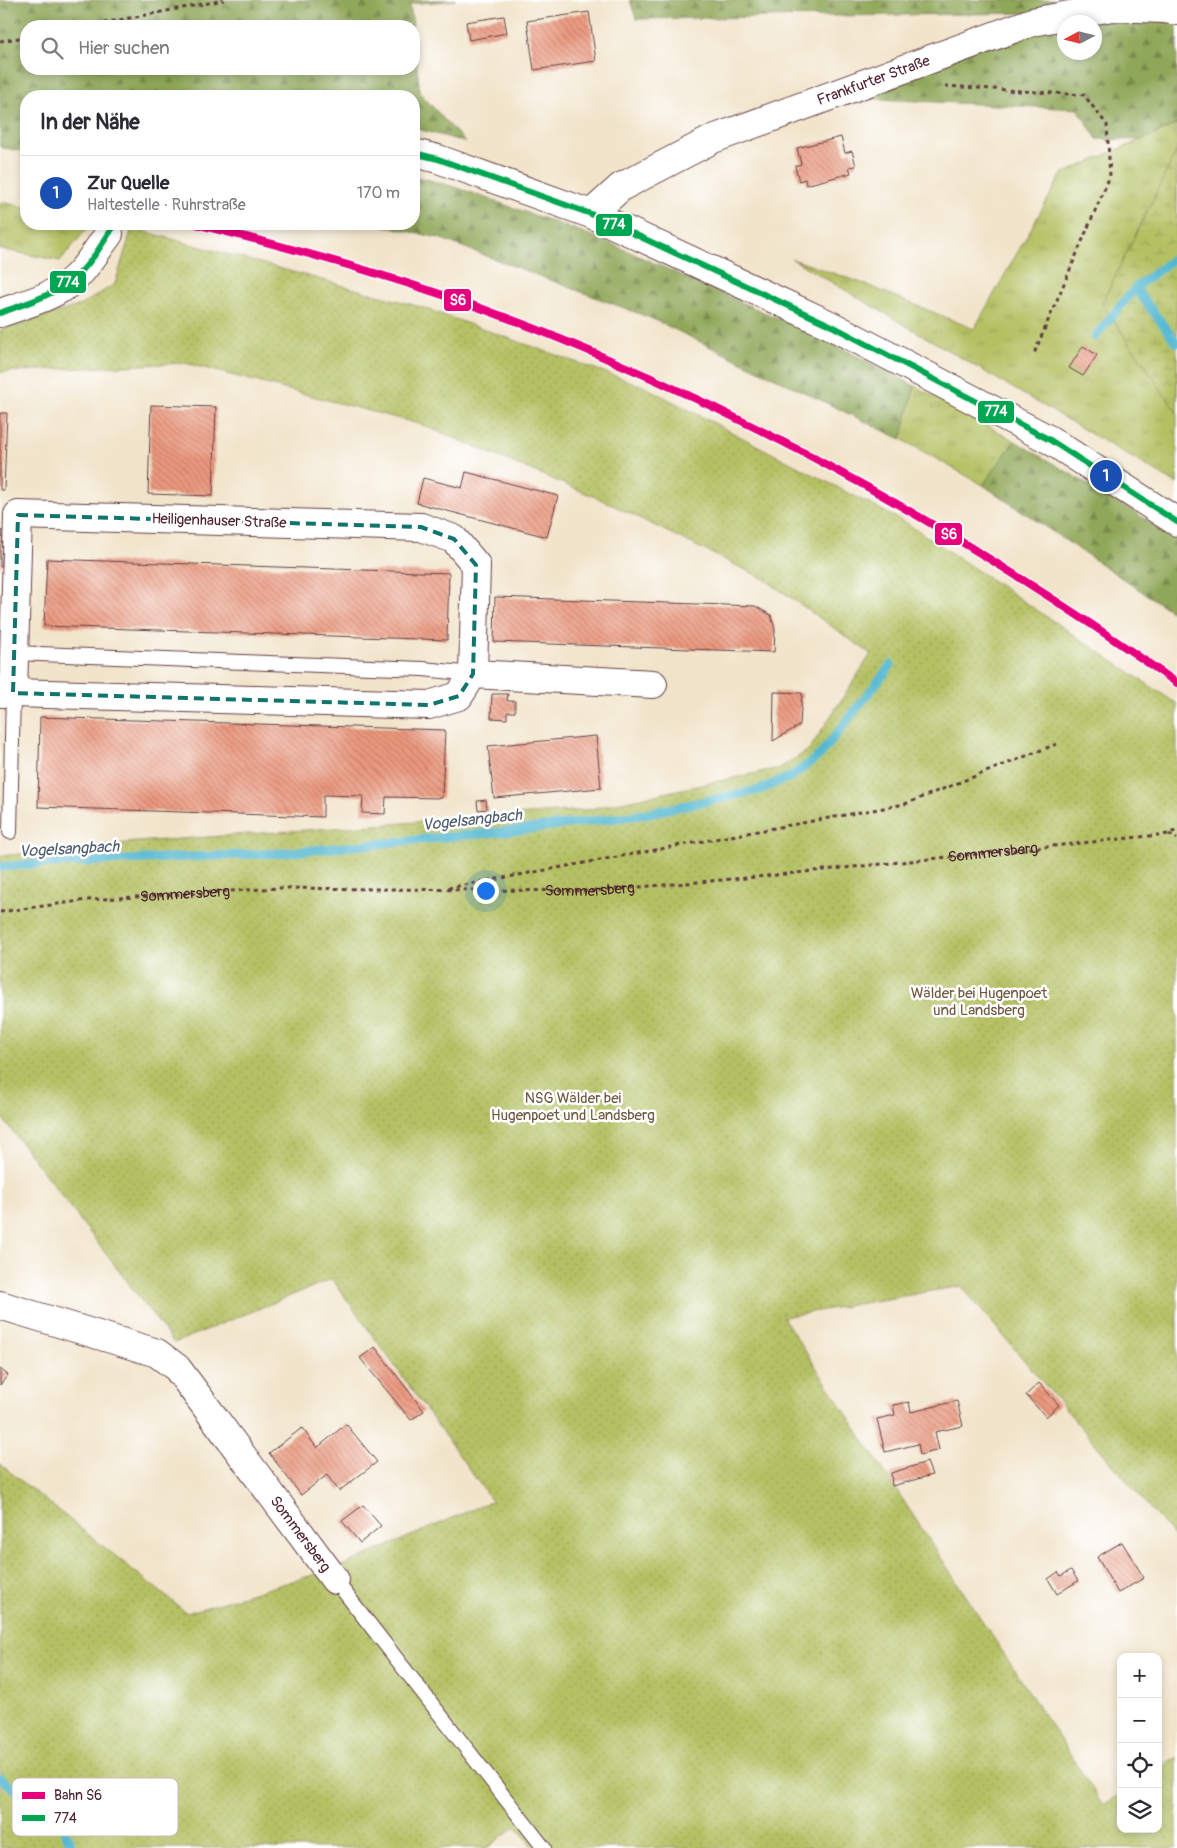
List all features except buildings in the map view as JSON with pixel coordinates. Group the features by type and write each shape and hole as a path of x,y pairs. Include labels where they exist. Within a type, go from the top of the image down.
{"street":[{"name":"Frankfurter Straße","path":"591,214 621,187 713,139 1032,22 1112,8 1177,11"},
{"path":"420,154 438,159 591,214 830,325 1041,436 1177,522"},
{"path":"0,313 40,299 58,290 75,278 109,234"},
{"name":"Heiligenhauser Straße","path":"6,693 14,652 18,515 421,527 454,539 476,566 473,674"},
{"path":"6,693 428,705 459,696 473,674 652,684"},
{"name":"Sommersberg","path":"0,1305 157,1354 177,1368 335,1580"}],"lane":[{"path":"14,652 423,669 473,674"},
{"path":"6,693 10,832"},
{"name":"Sommersberg","path":"335,1580 544,1848"}],"path":[{"path":"119,20 224,0"},
{"path":"0,41 20,38"},
{"path":"943,86 1084,95 1107,125 1110,176 1033,356"},
{"path":"440,889 905,804 1059,743"},
{"name":"Sommersberg","path":"0,912 87,900 278,888 592,891 622,889 757,877 1168,834 1177,830"},
{"path":"1168,834 1177,839"}],"highlighted area":[{"path":"18,515 421,527 454,539 476,565 473,674 459,696 429,705 13,693"}],"green space":[{"path":"0,0 456,0 410,4 412,20 20,20 20,75 418,75 420,90 20,90 20,151 0,147"},
{"path":"630,0 1177,0 1177,124 1143,140 1097,139 1078,109 856,98 1028,13 636,19"},
{"path":"420,93 465,142 420,130"},
{"path":"1177,124 1177,484 792,259 862,283 974,329 1062,174"},
{"path":"1177,150 1177,413 1102,303"},
{"path":"420,178 455,187 596,237 828,341 915,386 901,439 653,319 439,238 404,230 420,230"},
{"path":"0,202 20,206 20,230 86,230 60,261 0,249"},
{"name":"NSG Wälder bei Hugenpoet und Landsberg","path":"131,230 139,230 421,307 643,386 908,524 1177,704 1177,1540 961,1286 783,1317 1103,1805 1117,1796 1117,1833 1162,1833 1162,1766 1177,1757 1177,1848 533,1848 516,1826 487,1848 0,1848 0,1464 187,1613 339,1567 492,1501 332,1279 174,1343 0,1115 0,856 137,842 585,810 779,768 809,750 871,654 764,579 600,499 423,425 185,363 0,372 0,330 81,305 115,284"},
{"path":"915,386 1015,441 983,485 901,439"},
{"path":"1015,441 1135,512 1177,541 1177,615 983,485"}],"waterway":[{"name":"Vogelsangbach","path":"1095,337 1135,288 1177,256"},
{"path":"1135,288 1177,343"},
{"name":"Vogelsangbach","path":"0,867 282,853 521,830 639,815 759,790 792,776 820,755 891,665"},
{"path":"0,1778 12,1787"},
{"path":"67,1836 73,1848"}],"rail line":[{"name":"S6","path":"219,230 325,258 452,298 536,329 622,365 705,403 787,444 946,532 1024,580 1177,683"}],"transit line":[{"name":"774","path":"420,154 438,159 591,214 830,325 1050,440 1177,522"},
{"name":"774","path":"0,313 29,303 65,285 91,260 111,230"}],"place":[{"name":"Zur Quelle","path":"1106,476"}],"park label":[{"name":"Wälder bei Hugenpoet und Landsberg","path":"979,1002"}]}
